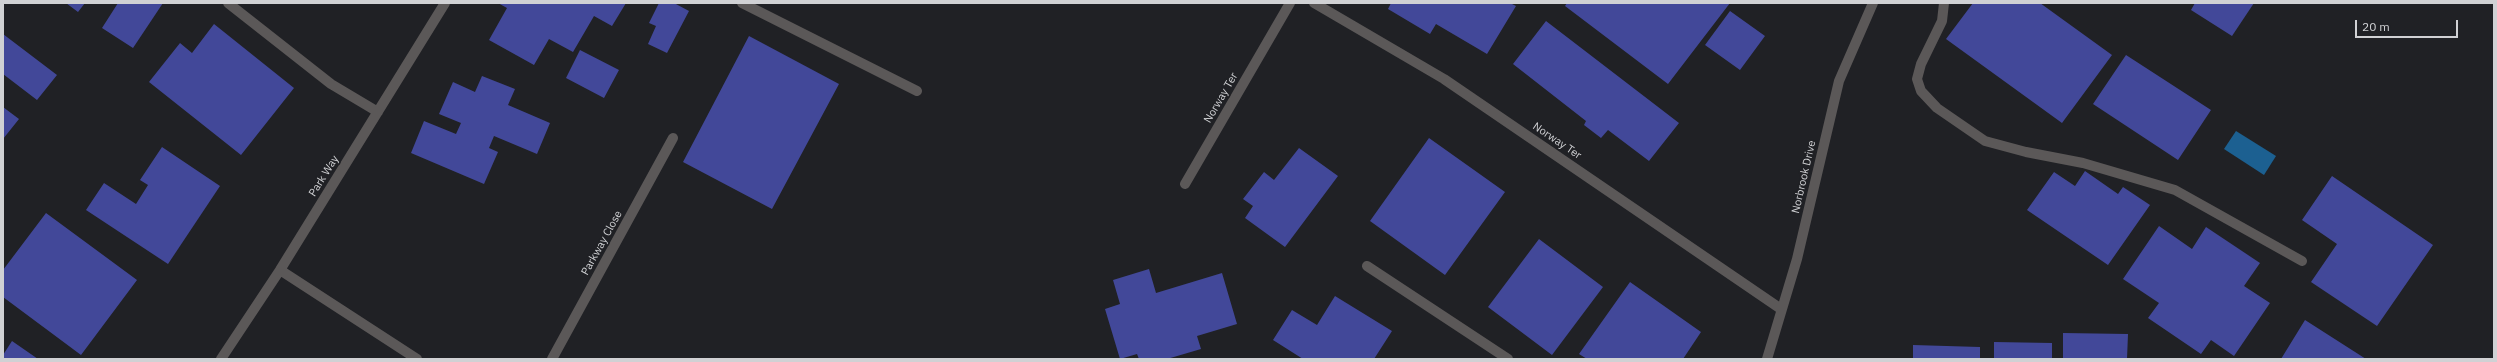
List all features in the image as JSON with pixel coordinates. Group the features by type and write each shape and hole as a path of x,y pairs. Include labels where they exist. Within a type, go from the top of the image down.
{"street":[{"path":"228,3 332,84 378,112"},
{"name":"Park Way","path":"221,359 280,270 445,3"},
{"path":"742,3 917,91"},
{"name":"Norway Ter","path":"1185,184 1290,3"},
{"name":"Norway Ter","path":"1314,3 1444,79 1781,309"},
{"name":"Norbrook Drive","path":"1767,359 1797,259 1839,81 1873,3"},
{"path":"1944,3 1942,21 1921,64 1917,79 1921,91 1937,108 1985,141 2026,152 2083,163 2176,190 2302,261"},
{"name":"Parkway Close","path":"552,359 673,138"},
{"path":"1367,266 1508,359"},
{"path":"280,270 417,359"}],"water":[{"path":"2236,131 2276,156 2264,175 2224,149"}],"building":[{"path":"66,3 85,3 78,12"},
{"path":"118,3 163,3 133,48 102,28"},
{"path":"498,3 626,3 612,26 594,16 573,52 549,39 534,65 489,40 507,8"},
{"path":"659,3 674,3 689,11 667,53 648,44 656,26 649,23"},
{"path":"1391,3 1510,3 1516,6 1487,54 1436,24 1430,34 1388,9"},
{"path":"1567,3 1730,3 1668,84 1565,6"},
{"path":"1973,3 2040,3 2112,55 2062,123 1946,39"},
{"path":"2195,3 2254,3 2232,36 2191,10"},
{"path":"1730,11 1765,36 1740,70 1705,45"},
{"path":"1546,21 1679,123 1649,161 1608,130 1601,138 1584,125 1586,121 1513,64"},
{"path":"214,24 294,88 241,155 149,82 180,43 192,53"},
{"path":"3,34 57,75 37,100 3,74"},
{"path":"749,36 839,84 772,209 683,162"},
{"path":"580,50 619,70 604,98 566,78"},
{"path":"2126,55 2211,110 2178,160 2093,104"},
{"path":"482,76 515,89 508,105 550,123 537,154 494,136 489,148 498,152 484,184 411,153 424,121 456,134 461,123 439,114 453,82 475,92"},
{"path":"3,107 19,119 3,139"},
{"path":"1429,138 1505,192 1445,275 1370,221"},
{"path":"162,147 220,186 168,264 86,210 104,183 136,204 148,185 140,180"},
{"path":"1299,148 1338,176 1285,247 1245,218 1253,206 1243,199 1264,172 1274,180"},
{"path":"2085,171 2118,194 2123,187 2150,205 2108,265 2027,210 2054,172 2075,186"},
{"path":"2332,176 2433,245 2377,326 2311,282 2337,244 2302,220"},
{"path":"46,213 137,280 81,355 3,297 3,270"},
{"path":"2159,226 2192,249 2206,227 2260,263 2244,286 2270,303 2234,356 2211,340 2201,354 2148,318 2159,303 2123,279"},
{"path":"1539,239 1603,287 1552,355 1488,307"},
{"path":"1149,269 1156,293 1222,273 1237,324 1197,336 1201,349 1167,359 1139,359 1137,354 1120,359 1105,309 1120,304 1113,280"},
{"path":"1630,282 1701,332 1683,359 1587,359 1579,354"},
{"path":"1335,296 1392,331 1374,359 1303,359 1273,340 1292,310 1317,325"},
{"path":"2305,320 2366,359 2281,359"},
{"path":"2063,333 2128,334 2127,359 2063,359"},
{"path":"12,341 38,359 3,359 3,355"},
{"path":"1994,342 2052,343 2052,359 1994,359"},
{"path":"1913,345 1980,347 1980,359 1913,359"}]}
